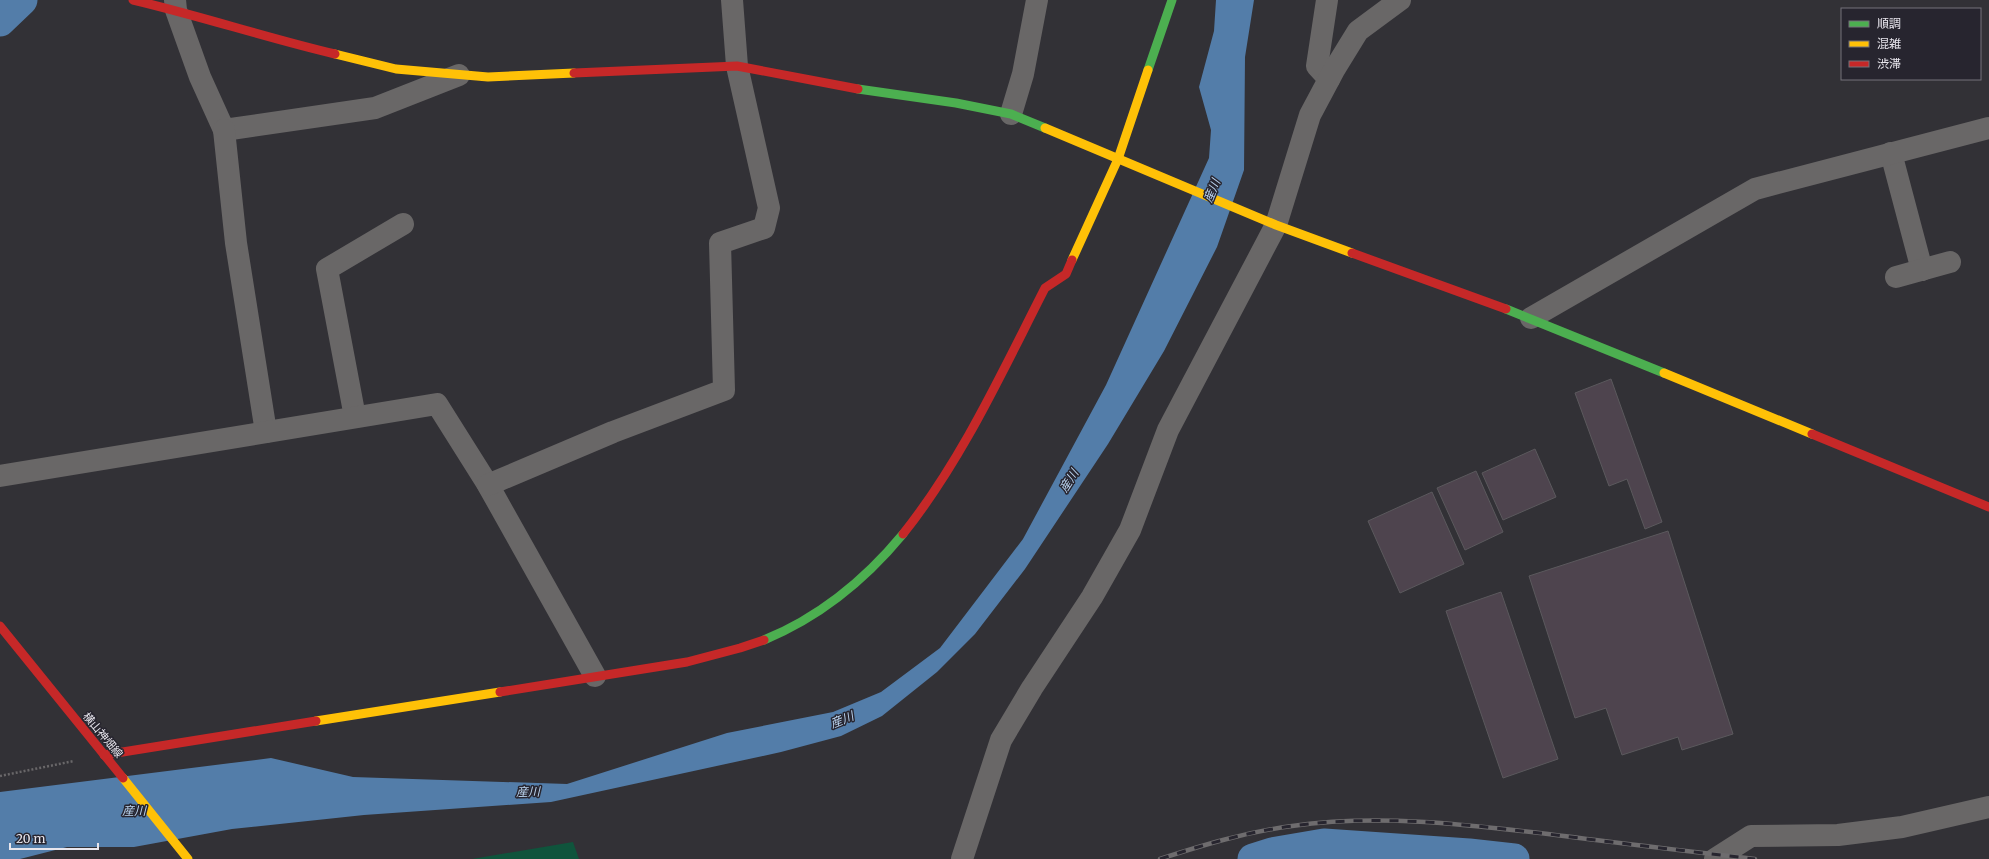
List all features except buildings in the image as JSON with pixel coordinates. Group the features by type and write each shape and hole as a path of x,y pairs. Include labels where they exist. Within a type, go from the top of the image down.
{"street":[{"path":"133,0 175,5 292,44 389,68 488,77 737,66 841,87 956,104 1011,114 1132,166 1250,214 1531,318 1989,507"},
{"path":"488,485 613,432 724,390 720,243 764,228 769,208 737,66 732,0"},
{"path":"1011,114 1023,74 1037,0"},
{"path":"104,755 687,662 742,647 771,637 819,610 860,581 904,534 936,491 968,438 1045,288 1066,274 1118,159 1172,0"},
{"path":"1327,0 1317,66 1329,79"},
{"path":"962,859 1001,740 1032,688 1092,597 1130,530 1168,430 1276,224 1310,115 1329,79 1358,31 1400,0"},
{"path":"175,5 200,77 224,130 236,243 266,432"},
{"path":"224,130 375,108 459,74"},
{"path":"1531,318 1755,189 1989,128"},
{"path":"1891,154 1922,270"},
{"path":"354,417 327,269 403,224"},
{"path":"1896,277 1950,262"},
{"path":"0,476 437,404 488,485 595,676"},
{"name":"横山神畑線","path":"0,626 188,859"},
{"path":"1715,859 1751,836 1845,834 1902,827 1989,808"}],"path":[{"path":"0,776 104,755"}],"green space":[{"path":"573,842 579,859 472,859"}],"water":[{"name":"産川","path":"1216,0 1254,0 1245,57 1244,170 1217,247 1164,351 1108,444 1025,569 975,634 937,672 882,716 841,736 781,752 551,802 364,815 232,829 134,847 67,847 20,859 0,859 0,792 271,758 353,777 567,784 727,733 833,712 881,692 940,648 1023,539 1106,385 1209,158 1211,130 1199,87 1214,31"}],"waterway":[{"path":"0,21 22,0"},
{"path":"1253,859 1272,853 1324,844 1469,854 1514,859"}],"railway":[{"path":"1160,859 1258,832 1324,822 1356,821 1420,822 1484,827 1755,859"}],"traffic: fast":[{"path":"1148,70 1172,0"},
{"path":"858,89 956,103 1011,114 1045,128"},
{"path":"1506,309 1664,373"},
{"path":"764,640 804,620 840,596 873,567 903,534"}],"traffic: slow":[{"path":"335,54 396,69 488,77 574,73"},
{"path":"1072,260 1118,159 1148,70"},
{"path":"1045,128 1276,225 1352,253"},
{"path":"1664,373 1812,434"},
{"path":"316,721 500,692"},
{"path":"123,778 188,859"}],"traffic: jam":[{"path":"133,0 335,54"},
{"path":"574,73 737,66 858,89"},
{"path":"1352,253 1506,309"},
{"path":"903,534 924,506 963,446 1045,288 1066,274 1072,260"},
{"path":"1812,434 1989,507"},
{"path":"0,626 123,778"},
{"path":"500,692 687,662 764,640"},
{"path":"104,755 316,721"}]}
